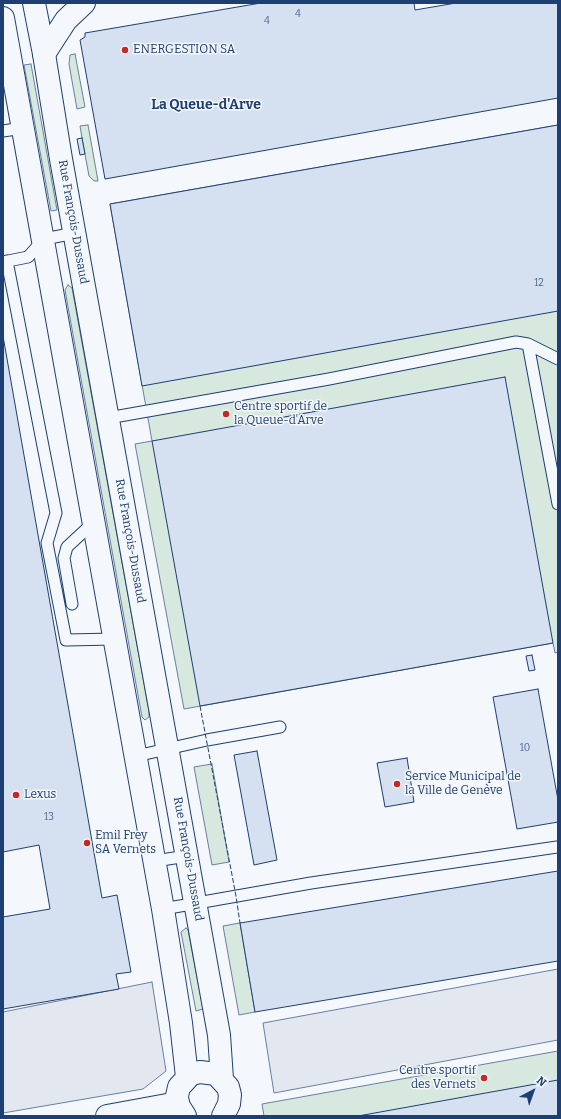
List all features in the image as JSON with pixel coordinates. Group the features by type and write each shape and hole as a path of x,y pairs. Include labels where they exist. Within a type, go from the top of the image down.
{"main road":[{"name":"Rue François-Dussaud","path":"34,3 220,1035 222,1079 228,1087 230,1095 227,1113"},
{"path":"44,54 66,20 84,3"},
{"path":"3,18 13,130 44,239 163,909 181,1023 187,1077"},
{"path":"107,1116 182,1110 179,1087 187,1077 200,1072 208,1072 222,1079"}],"lane":[{"path":"75,233 44,239 28,257 5,262 56,514 47,543 66,640 115,639"},
{"path":"108,418 329,379 516,342 528,344 558,359"},
{"path":"528,344 558,504"},
{"path":"72,604 64,558 67,547 94,522"},
{"path":"136,756 207,740 280,727"},
{"path":"163,909 311,883 557,847"},
{"path":"154,861 187,856"}],"shaded area":[{"path":"75,54 85,107 77,109 69,64 70,55"},
{"path":"31,64 57,210 51,211 24,65"},
{"path":"88,125 98,181 94,181 89,176 82,138 80,126"},
{"path":"558,125 558,652 555,653 553,643 184,709 135,444 152,441 110,204"},
{"path":"68,285 72,288 149,711 149,717 145,720 142,717 65,290"},
{"path":"212,764 229,862 212,865 194,767"},
{"path":"240,923 255,1012 239,1015 223,926"},
{"path":"186,928 188,930 203,1009 196,1011 181,932"},
{"path":"558,969 558,1040 274,1093 263,1023"},
{"path":"152,982 166,1071 143,1089 3,1113 3,1012"},
{"name":"Centre sportif des Vernets","path":"558,1051 558,1116 264,1116 262,1104"}],"building":[{"path":"261,3 414,3 415,10 456,3 558,3 558,98 105,179 80,40 85,37 85,33"},
{"name":"Centre sportif de la Queue-d'Arve","path":"558,125 558,311 142,386 110,204"},
{"path":"82,138 85,154 80,155 77,139"},
{"path":"3,336 102,898 117,895 131,972 116,974 119,989 3,1009 3,917 50,909 39,845 3,852"},
{"path":"505,377 553,643 200,706 152,441"},
{"path":"532,655 535,670 529,671 526,656"},
{"path":"538,689 558,800 558,822 517,829 493,697"},
{"path":"257,751 277,860 254,865 234,755"},
{"path":"407,758 414,802 385,807 377,763"},
{"path":"558,871 558,961 255,1012 240,923"},
{"path":"558,1080 558,1116 358,1116"}],"fence":[{"path":"200,706 240,923"}],"place":[{"name":"ENERGESTION SA","path":"125,50"},
{"name":"Centre sportif de la Queue-d'Arve","path":"226,414"},
{"name":"Service Municipal de la Ville de Genève","path":"397,784"},
{"name":"Lexus","path":"16,795"},
{"name":"Emil Frey SA Vernets","path":"87,843"},
{"name":"Centre sportif des Vernets","path":"484,1078"}],"district":[{"name":"La Queue-d'Arve","path":"206,105"}]}
